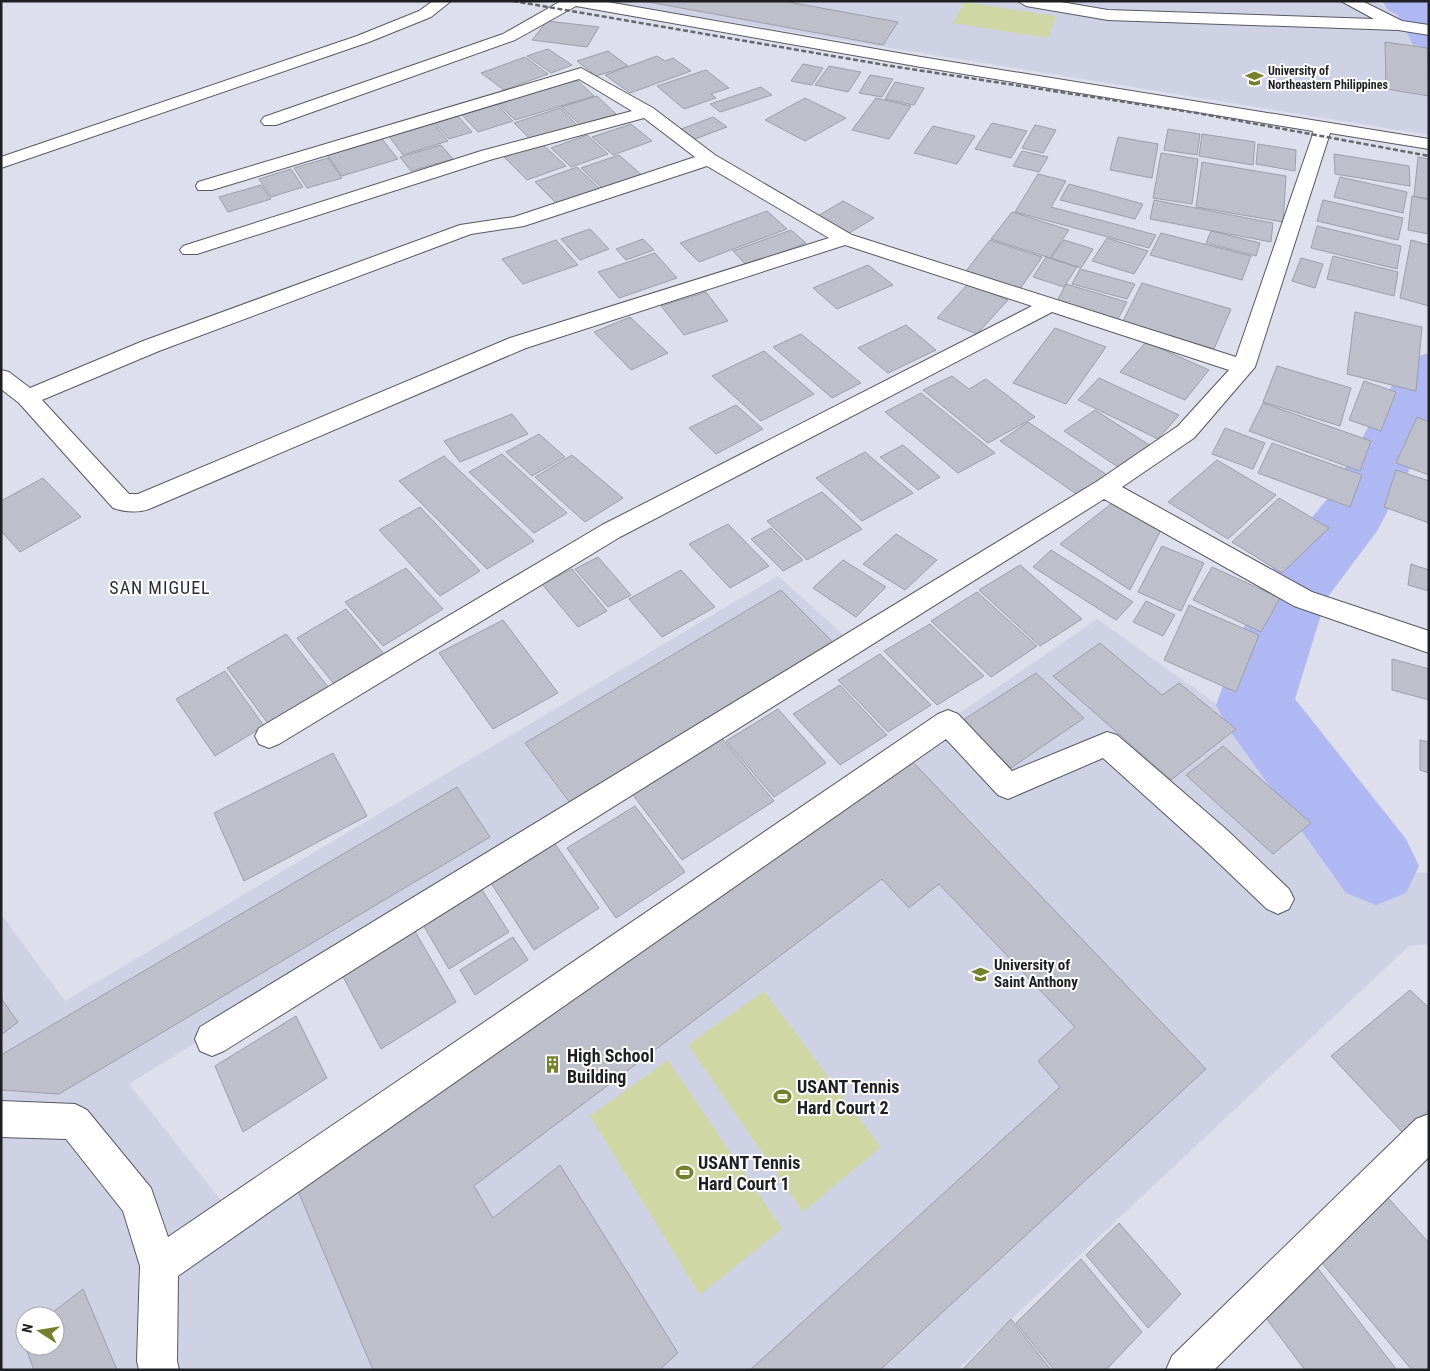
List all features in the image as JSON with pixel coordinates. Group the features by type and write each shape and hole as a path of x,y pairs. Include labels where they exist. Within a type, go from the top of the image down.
{"street":[{"path":"1,163 363,39 424,14 443,1"},
{"path":"270,121 509,37 574,1 922,62 1429,144"},
{"path":"1026,1 1108,15 1405,26 1429,30"},
{"path":"1179,18 1195,1"},
{"path":"1349,1 1405,26"},
{"path":"205,186 582,73 647,112 709,159 845,239 1244,367"},
{"path":"190,250 487,155 647,112"},
{"path":"212,1039 1104,488 1186,432 1244,367 1321,137 1322,127"},
{"path":"27,398 151,346 467,229 517,222 709,159"},
{"path":"1,377 27,398 122,502 140,503 518,343 845,239"},
{"path":"270,736 611,531 1050,305"},
{"path":"1104,488 1303,599 1429,642"},
{"path":"159,1266 948,722 1008,786 1107,744 1216,840 1278,899"},
{"path":"1,1119 75,1122 138,1200 159,1266 157,1361 159,1370"},
{"path":"1186,1370 1429,1132"}],"shaded area":[{"name":"University of Northeastern Philippines","path":"600,1 1374,1 1398,13 1429,19 1429,135"},
{"name":"University of Saint Anthony","path":"778,576 848,639 129,1084 231,1213 1097,619 1239,720 1376,871 1429,873 1429,944 1409,946 957,1370 1,1370 1,914 65,1001"}],"green space":[{"path":"964,2 1056,16 1048,38 953,23"},
{"name":"USANT Tennis Hard Court 2","path":"764,991 881,1147 803,1212 688,1045"},
{"name":"USANT Tennis Hard Court 1","path":"668,1060 782,1229 700,1295 590,1116"}],"building":[{"path":"643,1 783,1 898,22 883,45"},
{"path":"547,21 599,27 587,47 532,40"},
{"path":"1385,42 1427,48 1429,96 1386,89"},
{"path":"548,49 572,65 551,73 527,56"},
{"path":"608,51 628,66 596,76 577,61"},
{"path":"657,56 665,61 673,58 691,71 630,93 605,75"},
{"path":"525,57 548,74 504,90 481,73"},
{"path":"803,64 823,68 812,85 791,81"},
{"path":"829,66 861,72 848,92 815,85"},
{"path":"706,70 729,88 711,94 716,98 684,109 657,86"},
{"path":"870,75 893,79 882,97 859,93"},
{"path":"577,80 594,96 515,120 498,104"},
{"path":"895,82 924,88 914,105 885,99"},
{"path":"761,87 772,95 720,112 710,104"},
{"path":"597,96 616,114 580,125 561,107"},
{"path":"805,98 846,118 805,141 765,120"},
{"path":"876,98 911,106 889,139 852,130"},
{"path":"496,104 513,121 478,132 461,114"},
{"path":"560,108 577,125 531,140 514,123"},
{"path":"457,115 472,132 449,139 434,122"},
{"path":"713,117 727,127 695,139 681,129"},
{"path":"432,122 448,141 403,155 388,135"},
{"path":"992,123 1027,131 1011,158 975,149"},
{"path":"631,124 652,141 613,155 592,137"},
{"path":"1035,125 1056,130 1043,153 1022,148"},
{"path":"933,126 975,136 957,164 914,153"},
{"path":"1168,129 1200,134 1197,155 1164,150"},
{"path":"1202,134 1255,142 1253,165 1199,156"},
{"path":"587,135 608,154 571,167 551,148"},
{"path":"1118,137 1158,144 1152,178 1110,170"},
{"path":"382,139 398,159 342,176 327,155"},
{"path":"542,144 566,166 527,180 504,157"},
{"path":"1258,144 1296,150 1295,171 1256,164"},
{"path":"441,145 453,159 411,171 400,157"},
{"path":"1022,151 1048,157 1039,172 1013,166"},
{"path":"1161,153 1198,159 1192,204 1153,198"},
{"path":"1334,154 1409,166 1410,186 1335,174"},
{"path":"619,155 643,176 604,190 581,168"},
{"path":"1418,157 1429,159 1429,199 1414,196"},
{"path":"328,158 342,178 307,188 294,168"},
{"path":"1202,162 1286,176 1283,222 1196,207"},
{"path":"577,167 600,189 557,204 535,182"},
{"path":"291,169 303,187 271,197 259,179"},
{"path":"1038,174 1066,181 1051,207 1156,235 1149,248 1015,212"},
{"path":"1340,177 1407,192 1403,213 1334,197"},
{"path":"1069,184 1143,204 1135,219 1060,200"},
{"path":"261,185 271,199 228,212 219,197"},
{"path":"1412,196 1429,200 1429,234 1408,230"},
{"path":"1154,200 1273,223 1271,242 1150,219"},
{"path":"1323,200 1403,218 1398,240 1317,221"},
{"path":"843,201 874,218 846,235 816,217"},
{"path":"767,211 787,229 699,262 680,243"},
{"path":"1012,212 1069,230 1050,258 991,239"},
{"path":"1317,226 1401,246 1397,269 1311,248"},
{"path":"590,229 609,249 580,260 561,239"},
{"path":"791,230 806,243 747,266 733,251"},
{"path":"1211,231 1260,243 1256,256 1206,243"},
{"path":"1161,233 1251,256 1242,280 1150,255"},
{"path":"1107,238 1148,251 1134,274 1092,261"},
{"path":"643,239 654,250 626,260 616,249"},
{"path":"556,240 578,265 523,284 502,259"},
{"path":"990,240 1042,257 1020,289 966,271"},
{"path":"1064,240 1093,249 1081,268 1051,258"},
{"path":"1411,240 1429,245 1429,306 1400,298"},
{"path":"655,253 677,278 619,298 598,272"},
{"path":"1333,256 1398,272 1394,296 1327,279"},
{"path":"1046,257 1077,267 1064,287 1033,277"},
{"path":"1301,258 1323,264 1315,288 1292,281"},
{"path":"868,265 893,285 837,309 813,288"},
{"path":"1080,269 1135,284 1127,299 1072,284"},
{"path":"1142,283 1231,309 1214,349 1123,321"},
{"path":"968,284 1008,300 977,334 937,318"},
{"path":"1066,284 1127,302 1118,319 1057,301"},
{"path":"706,292 728,321 684,335 661,306"},
{"path":"1355,312 1422,327 1416,391 1347,374"},
{"path":"630,317 668,353 631,370 594,332"},
{"path":"906,325 936,350 888,373 858,348"},
{"path":"1055,328 1106,347 1066,404 1013,383"},
{"path":"801,334 861,383 832,398 773,347"},
{"path":"1146,342 1209,370 1185,400 1120,372"},
{"path":"764,351 814,394 761,421 712,376"},
{"path":"1277,366 1351,388 1340,426 1263,402"},
{"path":"952,376 969,389 986,379 1035,417 988,443 923,390"},
{"path":"1099,378 1179,415 1158,439 1078,400"},
{"path":"1364,381 1396,392 1381,431 1349,420"},
{"path":"921,393 995,453 958,473 885,412"},
{"path":"1263,403 1371,441 1360,471 1249,431"},
{"path":"736,405 763,429 716,454 689,428"},
{"path":"1095,410 1154,448 1124,471 1064,431"},
{"path":"512,414 528,434 460,462 444,441"},
{"path":"1417,417 1429,422 1429,475 1396,463"},
{"path":"1028,422 1110,477 1082,498 1000,441"},
{"path":"1225,428 1265,443 1253,469 1212,454"},
{"path":"539,434 565,457 532,476 506,452"},
{"path":"1272,443 1362,475 1350,507 1258,473"},
{"path":"903,445 940,477 918,490 880,457"},
{"path":"865,452 913,493 862,521 816,478"},
{"path":"502,454 567,513 534,533 469,472"},
{"path":"572,455 623,498 585,522 535,477"},
{"path":"444,456 534,541 487,569 399,481"},
{"path":"1217,460 1276,495 1228,539 1168,502"},
{"path":"1396,470 1429,481 1429,523 1384,507"},
{"path":"43,478 81,517 20,552 1,531 1,501"},
{"path":"822,492 862,529 807,560 767,521"},
{"path":"1279,498 1329,528 1282,573 1232,542"},
{"path":"1116,500 1161,530 1130,590 1060,544"},
{"path":"420,507 480,571 440,596 379,530"},
{"path":"728,524 769,566 730,588 689,544"},
{"path":"771,528 803,560 783,571 751,539"},
{"path":"896,534 937,560 905,590 863,564"},
{"path":"1162,546 1204,563 1181,611 1138,592"},
{"path":"1051,550 1133,602 1116,620 1033,567"},
{"path":"598,557 631,595 608,607 575,569"},
{"path":"843,560 886,587 856,617 813,588"},
{"path":"1411,564 1429,570 1429,591 1408,585"},
{"path":"1020,565 1082,619 1040,646 979,590"},
{"path":"1212,567 1280,598 1261,632 1193,600"},
{"path":"406,568 443,609 383,646 345,602"},
{"path":"572,569 607,611 578,627 542,584"},
{"path":"681,570 715,607 662,637 629,599"},
{"path":"781,590 834,643 574,808 525,743"},
{"path":"977,592 1037,646 991,677 931,621"},
{"path":"1146,601 1175,615 1163,636 1133,622"},
{"path":"1189,605 1259,635 1236,692 1164,660"},
{"path":"346,609 384,654 334,684 297,638"},
{"path":"503,620 558,693 493,729 439,653"},
{"path":"930,624 984,676 937,705 884,651"},
{"path":"286,634 329,688 269,725 227,668"},
{"path":"1100,643 1162,695 1179,683 1236,729 1171,780 1053,676"},
{"path":"880,654 931,705 888,732 838,680"},
{"path":"1392,659 1429,669 1429,700 1392,690"},
{"path":"225,671 264,726 215,756 176,699"},
{"path":"1036,673 1084,718 1011,768 963,720"},
{"path":"840,685 887,735 840,765 793,714"},
{"path":"778,709 826,763 774,797 726,741"},
{"path":"720,736 774,801 682,860 630,791"},
{"path":"1420,740 1429,742 1429,773 1420,770"},
{"path":"1223,746 1311,823 1273,854 1186,775"},
{"path":"333,753 367,816 244,881 214,813"},
{"name":"High School Building","path":"912,761 1206,1069 880,1370 750,1370 1060,1087 1038,1061 1075,1027 939,884 909,908 882,879 474,1186 493,1218 560,1165 678,1353 659,1370 373,1370 296,1186"},
{"path":"457,787 490,837 59,1094 1,1090 1,1055"},
{"path":"635,806 685,872 616,918 567,848"},
{"path":"553,841 599,908 534,950 489,880"},
{"path":"477,882 509,932 449,969 419,918"},
{"path":"413,928 456,1002 381,1049 340,971"},
{"path":"513,937 528,960 475,995 460,970"},
{"path":"1410,990 1429,1008 1429,1110 1403,1133 1331,1056"},
{"path":"1,998 18,1022 1,1035"},
{"path":"296,1016 327,1078 243,1132 215,1066"},
{"path":"1381,1190 1429,1243 1429,1370 1412,1370 1311,1250"},
{"path":"1119,1223 1181,1294 1148,1328 1086,1255"},
{"path":"1081,1259 1142,1332 1106,1370 1054,1370 1016,1323"},
{"path":"1316,1266 1397,1370 1305,1370 1260,1310"},
{"path":"83,1289 117,1370 34,1370 29,1356 65,1356 65,1306 61,1306"},
{"path":"1011,1319 1051,1370 962,1370"}],"waterway":[{"path":"1403,1 1417,8 1429,36"},
{"path":"1302,579 1353,514 1394,436 1421,393 1429,373"},
{"path":"1288,605 1255,705 1376,866"}],"railway":[{"path":"513,1 891,66 1197,113 1429,156"}],"place":[{"name":"University of Northeastern Philippines","path":"1254,78"},
{"name":"University of Saint Anthony","path":"980,974"},
{"name":"High School Building","path":"553,1065"},
{"name":"USANT Tennis Hard Court 2","path":"783,1096"},
{"name":"USANT Tennis Hard Court 1","path":"684,1172"}],"district":[{"name":"SAN MIGUEL","path":"160,587"}]}
